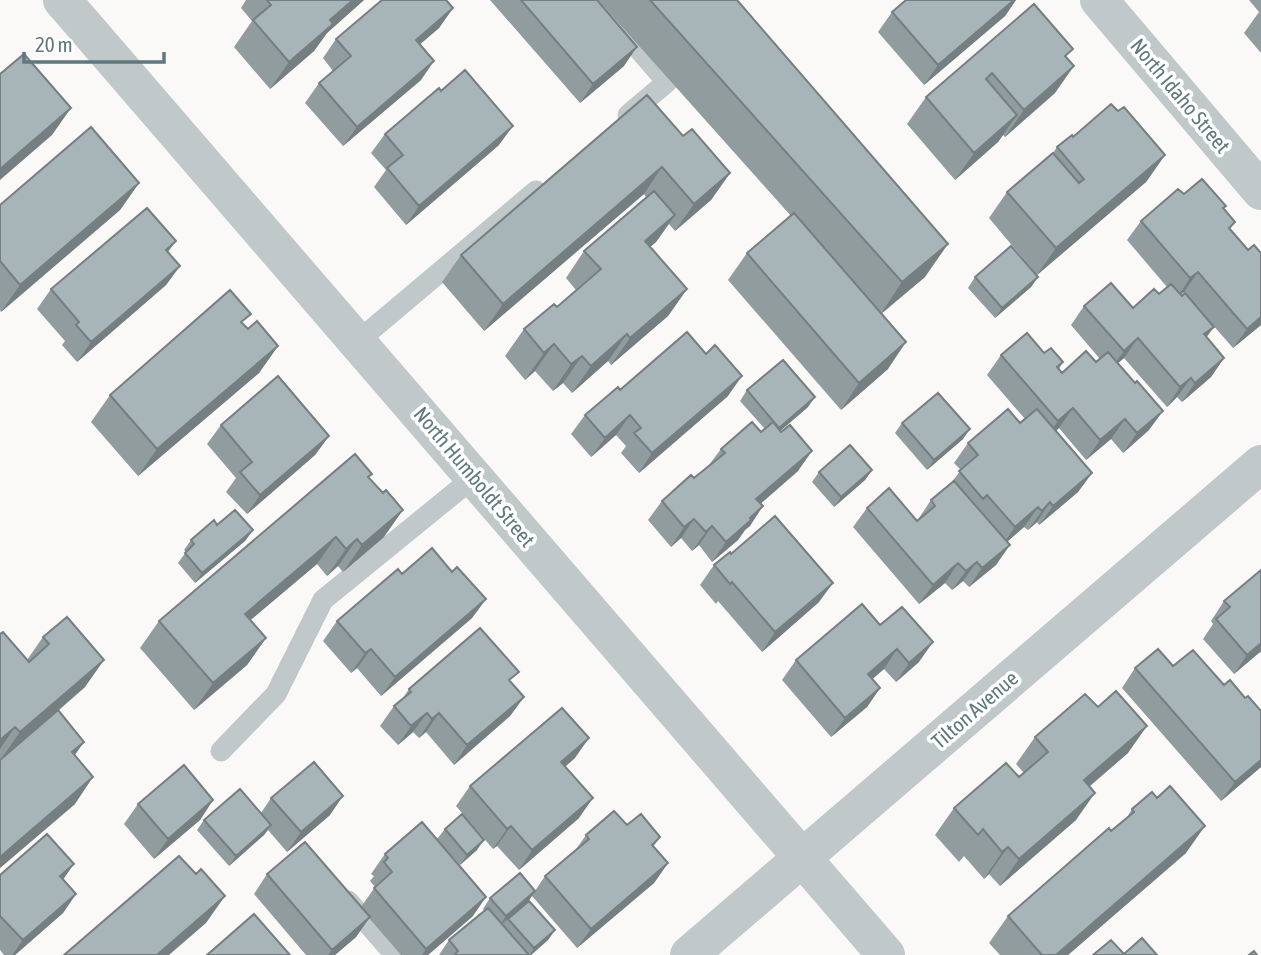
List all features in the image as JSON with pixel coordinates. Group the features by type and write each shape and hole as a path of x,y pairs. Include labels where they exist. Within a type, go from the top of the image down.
{"street":[{"name":"North Humboldt Street","path":"62,0 886,955"},
{"name":"North Idaho Street","path":"1099,0 1261,191"},
{"name":"Tilton Avenue","path":"689,955 1261,464"}],"lane":[{"path":"596,0 667,82 614,126"},
{"path":"358,341 551,178"},
{"path":"221,751 276,694 323,600 473,478"},
{"path":"336,887 395,955"}],"building":[{"path":"267,0 353,0 330,20 333,24 289,62 253,20 271,5"},
{"path":"382,0 446,0 453,8 416,40 434,61 357,127 319,83 351,56 336,39"},
{"path":"521,0 597,0 637,47 593,84"},
{"path":"650,0 737,0 948,244 902,282"},
{"path":"906,0 1014,0 938,65 892,12"},
{"path":"1034,4 1073,49 1065,56 1074,66 1024,110 992,73 986,79 1017,115 974,153 926,97"},
{"path":"24,54 71,108 0,169 0,74"},
{"path":"465,70 513,126 419,206 387,168 403,155 385,134 439,88 441,91"},
{"path":"647,95 683,136 692,129 730,173 694,204 662,167 503,304 461,255"},
{"path":"1111,104 1118,111 1124,107 1165,155 1056,248 1007,192 1053,153 1079,183 1084,179 1057,147 1072,135 1073,137"},
{"path":"91,127 139,183 20,285 0,261 0,205"},
{"path":"1202,179 1226,206 1223,208 1235,222 1229,228 1248,250 1254,245 1261,253 1261,317 1247,329 1198,272 1190,278 1141,221 1178,189 1184,194"},
{"path":"654,191 675,215 645,241 687,289 630,338 627,334 591,366 582,356 571,364 554,344 544,353 524,329 554,304 557,307 601,269 584,251"},
{"path":"147,208 176,241 166,250 180,266 91,342 76,325 79,322 51,289"},
{"path":"794,213 906,342 859,383 747,253"},
{"path":"1011,246 1038,277 1002,308 975,277"},
{"path":"1111,283 1133,308 1154,289 1159,294 1171,284 1182,296 1185,293 1214,327 1204,334 1224,358 1195,383 1191,378 1180,387 1138,338 1124,351 1084,306"},
{"path":"230,290 251,314 241,322 248,329 257,321 278,346 157,449 110,395"},
{"path":"687,332 706,354 715,345 742,376 652,453 634,433 641,428 630,415 605,438 585,415 618,387 620,390"},
{"path":"1027,333 1044,353 1051,348 1063,362 1057,367 1062,373 1086,351 1096,362 1108,352 1163,411 1137,433 1125,419 1100,440 1073,408 1058,421 1001,355"},
{"path":"783,360 815,397 779,428 747,390"},
{"path":"278,376 329,436 260,495 240,472 252,462 221,425"},
{"path":"938,393 970,429 934,460 902,423"},
{"path":"1008,409 1020,423 1037,409 1092,473 1053,506 1050,502 1042,511 1038,507 1015,527 987,495 983,499 959,471 978,455 968,443"},
{"path":"752,422 761,432 773,422 781,432 790,425 812,451 756,499 763,506 726,542 712,526 706,532 694,519 684,527 662,501 691,475 694,478 725,453 721,449"},
{"path":"850,445 872,470 841,497 819,472"},
{"path":"355,454 372,474 368,477 383,493 386,490 403,510 362,545 357,539 346,549 336,537 245,614 266,638 213,683 159,621"},
{"path":"954,481 1010,545 982,568 977,562 966,571 958,563 933,585 867,508 889,488 917,521 935,506 931,500"},
{"path":"235,510 253,530 202,573 185,553 194,544 191,540 214,520 217,525"},
{"path":"775,516 833,583 775,632 714,565"},
{"path":"432,548 452,572 457,567 486,599 395,677 371,649 365,653 337,621 398,569 402,574"},
{"path":"1261,570 1261,643 1247,655 1216,619 1230,607 1224,601"},
{"path":"862,604 880,625 902,607 933,642 909,663 897,649 868,674 880,688 845,718 796,660"},
{"path":"67,617 104,660 20,732 15,727 0,740 0,634 3,632 29,662 49,644 43,637"},
{"path":"480,628 519,672 509,680 524,697 467,745 439,713 432,719 427,713 411,726 394,706 411,692 409,689"},
{"path":"1158,649 1173,666 1193,650 1224,685 1230,680 1245,698 1248,696 1261,711 1261,760 1235,782 1135,668"},
{"path":"1116,691 1147,726 1084,780 1095,793 1019,859 1008,847 1002,852 983,829 978,835 954,808 1006,763 1019,777 1048,752 1035,737 1085,694 1098,707"},
{"path":"562,708 589,738 561,762 593,798 532,850 511,826 507,829 470,786"},
{"path":"58,710 84,742 72,752 93,777 0,857 0,760"},
{"path":"314,762 343,796 301,832 271,798"},
{"path":"184,765 213,800 168,839 138,804"},
{"path":"1170,786 1205,826 1056,955 1042,955 1008,916 1109,828 1111,831 1134,812 1132,809 1152,792 1157,798"},
{"path":"240,789 271,825 236,856 204,820"},
{"path":"614,811 627,825 641,814 660,837 652,845 668,863 591,929 545,876 589,839 586,835"},
{"path":"462,814 484,840 467,855 445,829"},
{"path":"422,822 486,897 426,949 374,888 392,872 384,862 388,858 385,854"},
{"path":"47,834 74,864 60,876 76,894 23,940 0,916 0,875"},
{"path":"305,842 370,917 332,950 267,874"},
{"path":"179,856 196,874 201,869 225,896 157,955 64,955"},
{"path":"520,873 535,891 506,916 490,898"},
{"path":"529,901 555,930 534,948 508,919"},
{"path":"488,908 529,955 454,955 458,951 449,940"},
{"path":"254,914 290,955 207,955"},
{"path":"1142,938 1157,955 1093,955 1111,940 1124,954"}]}
